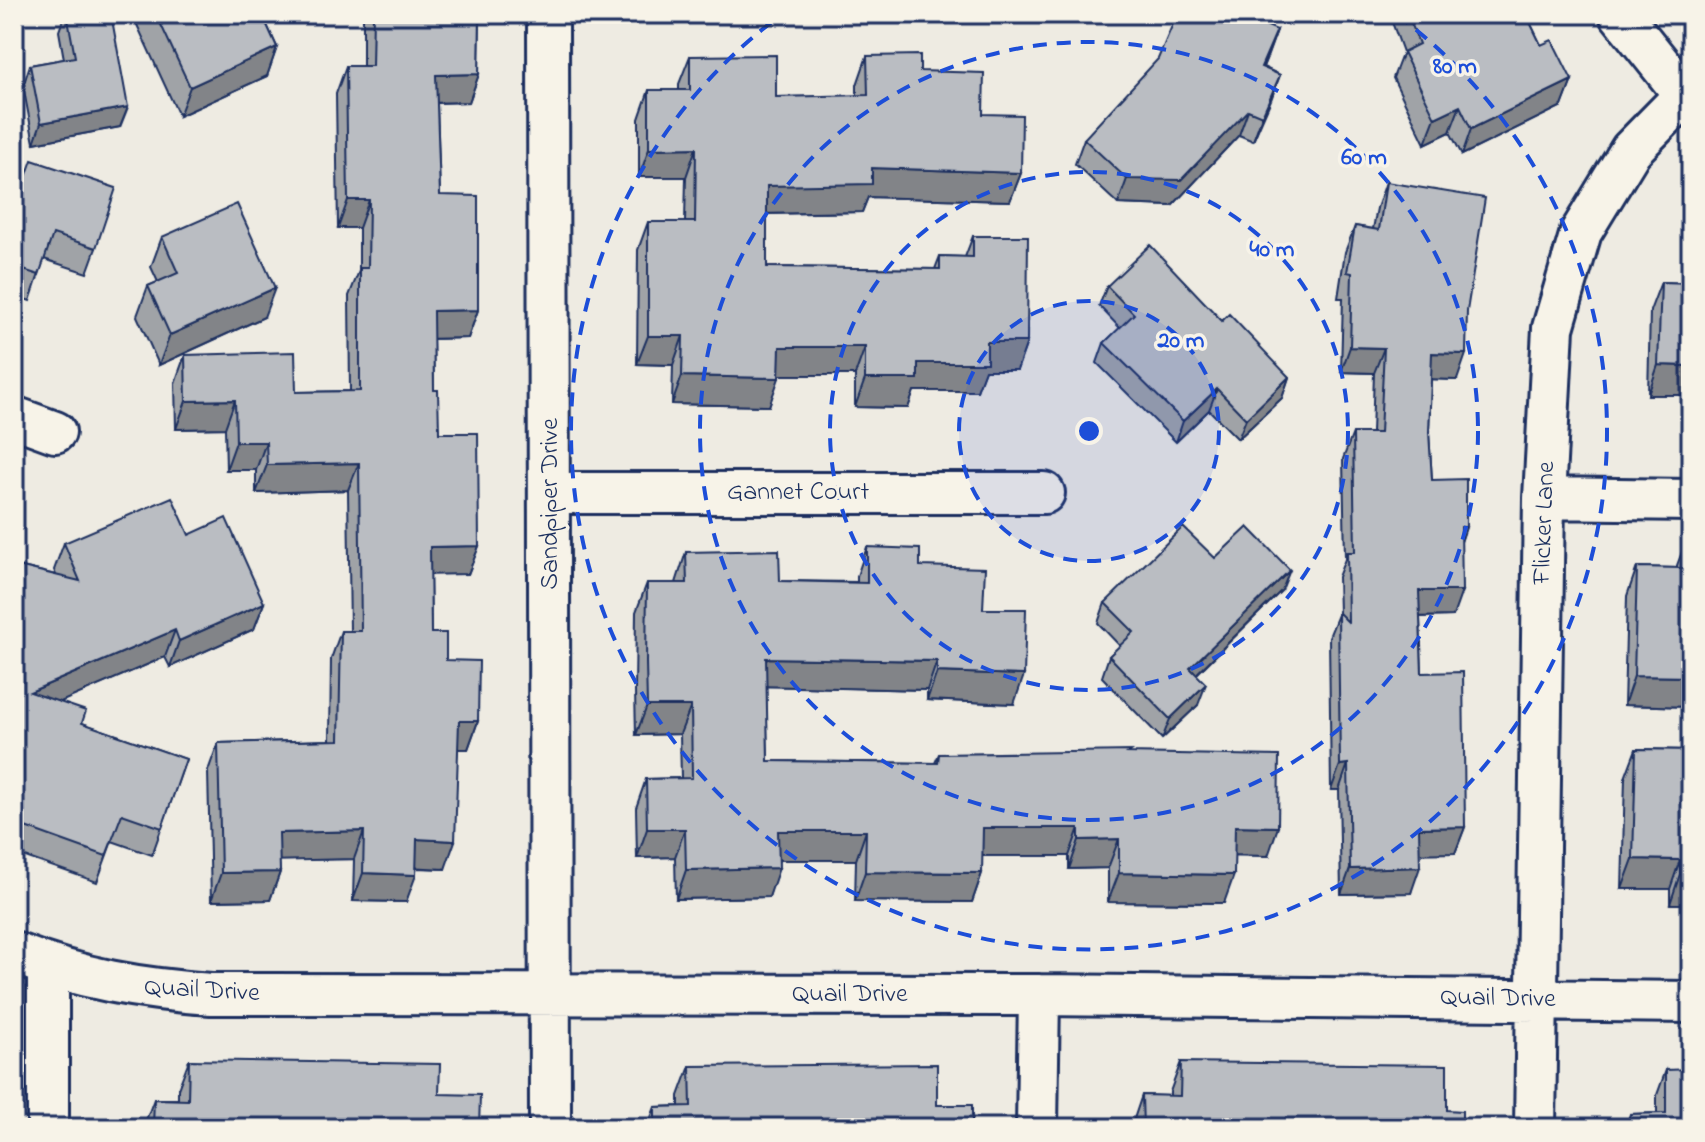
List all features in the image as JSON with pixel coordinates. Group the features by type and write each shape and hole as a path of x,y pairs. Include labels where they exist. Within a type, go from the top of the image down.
{"street":[{"name":"Sandpiper Drive","path":"548,14 550,1128"},
{"path":"1620,14 1687,91"},
{"name":"Flicker Lane","path":"1535,1128 1544,498 1553,328 1581,232 1631,150 1687,91"},
{"path":"14,417 55,432"},
{"name":"Gannet Court","path":"551,493 1044,493"},
{"path":"1544,498 1691,500"},
{"path":"31,960 48,1128"},
{"name":"Quail Drive","path":"31,960 136,989 211,994 1039,995 1691,1002"},
{"path":"1037,1128 1039,995"}],"building":[{"path":"67,14 111,14 128,107 41,123 30,65 75,57"},
{"path":"156,14 262,14 277,47 190,87"},
{"path":"373,14 480,14 479,74 436,75 440,195 478,196 478,310 433,311 434,390 438,390 439,433 478,433 479,546 430,547 431,633 446,633 446,660 479,661 478,721 459,721 455,841 417,839 416,875 363,873 364,831 279,833 280,872 221,873 218,743 339,740 341,631 361,631 359,463 267,465 266,442 236,442 235,400 186,401 185,355 295,352 296,392 360,391 360,268 368,268 369,200 348,200 346,66 372,66"},
{"path":"1177,14 1240,14 1277,30 1261,67 1280,75 1262,116 1248,110 1181,180 1127,179 1084,139 1158,59"},
{"path":"1408,14 1526,14 1541,45 1552,40 1572,80 1471,129 1460,106 1435,118 1403,52 1419,44"},
{"path":"776,55 776,97 868,95 867,56 920,55 920,71 984,73 983,114 1022,115 1021,173 872,168 872,184 767,186 767,267 940,269 940,256 973,257 973,236 1028,236 1027,342 987,342 987,363 918,363 918,379 865,379 865,347 780,347 779,378 682,376 683,336 648,336 648,222 695,222 696,148 649,149 649,90 690,90 690,56"},
{"path":"32,160 116,188 96,248 53,234 39,275 14,267 14,169 27,174"},
{"path":"1386,182 1485,198 1467,311 1466,354 1432,353 1429,432 1432,480 1466,479 1466,527 1461,527 1462,591 1419,591 1422,673 1463,672 1465,827 1419,828 1420,867 1350,869 1348,764 1340,765 1338,612 1348,622 1347,552 1355,552 1353,433 1380,433 1384,348 1350,347 1352,273 1347,272 1355,226 1379,230"},
{"path":"237,204 275,288 170,335 148,286 178,273 162,237"},
{"path":"1150,245 1222,321 1229,314 1289,377 1246,419 1217,389 1183,421 1104,343 1134,314 1107,286"},
{"path":"1661,282 1691,283 1691,366 1658,365"},
{"path":"172,497 189,535 226,518 264,603 179,641 175,630 30,692 86,711 82,723 186,759 162,828 122,814 106,856 14,823 14,565 80,581 64,543"},
{"path":"1183,527 1215,558 1248,527 1290,570 1190,668 1206,684 1170,719 1109,656 1134,632 1105,603"},
{"path":"867,547 920,549 920,566 985,568 983,609 1026,609 1024,675 937,672 937,661 766,658 768,761 938,763 939,754 1131,751 1128,753 1279,756 1278,827 1235,826 1234,875 1119,873 1119,839 1079,840 1079,828 983,828 982,873 865,872 866,831 778,831 779,868 686,870 685,829 647,829 646,779 692,778 691,706 647,706 647,583 687,583 686,552 779,550 780,581 867,583"},
{"path":"1682,552 1691,552 1691,677 1634,676 1637,567 1682,568"},
{"path":"1636,749 1691,750 1691,875 1680,874 1680,860 1633,859"},
{"path":"189,1060 440,1064 439,1094 480,1095 479,1128 153,1128 154,1099 188,1100"},
{"path":"1181,1062 1447,1065 1447,1110 1462,1111 1462,1128 1143,1128 1142,1095 1180,1096"},
{"path":"937,1064 937,1105 972,1105 972,1128 655,1128 655,1107 691,1106 690,1066"},
{"path":"1691,1069 1691,1128 1630,1128 1630,1114 1666,1113 1666,1070"}]}
